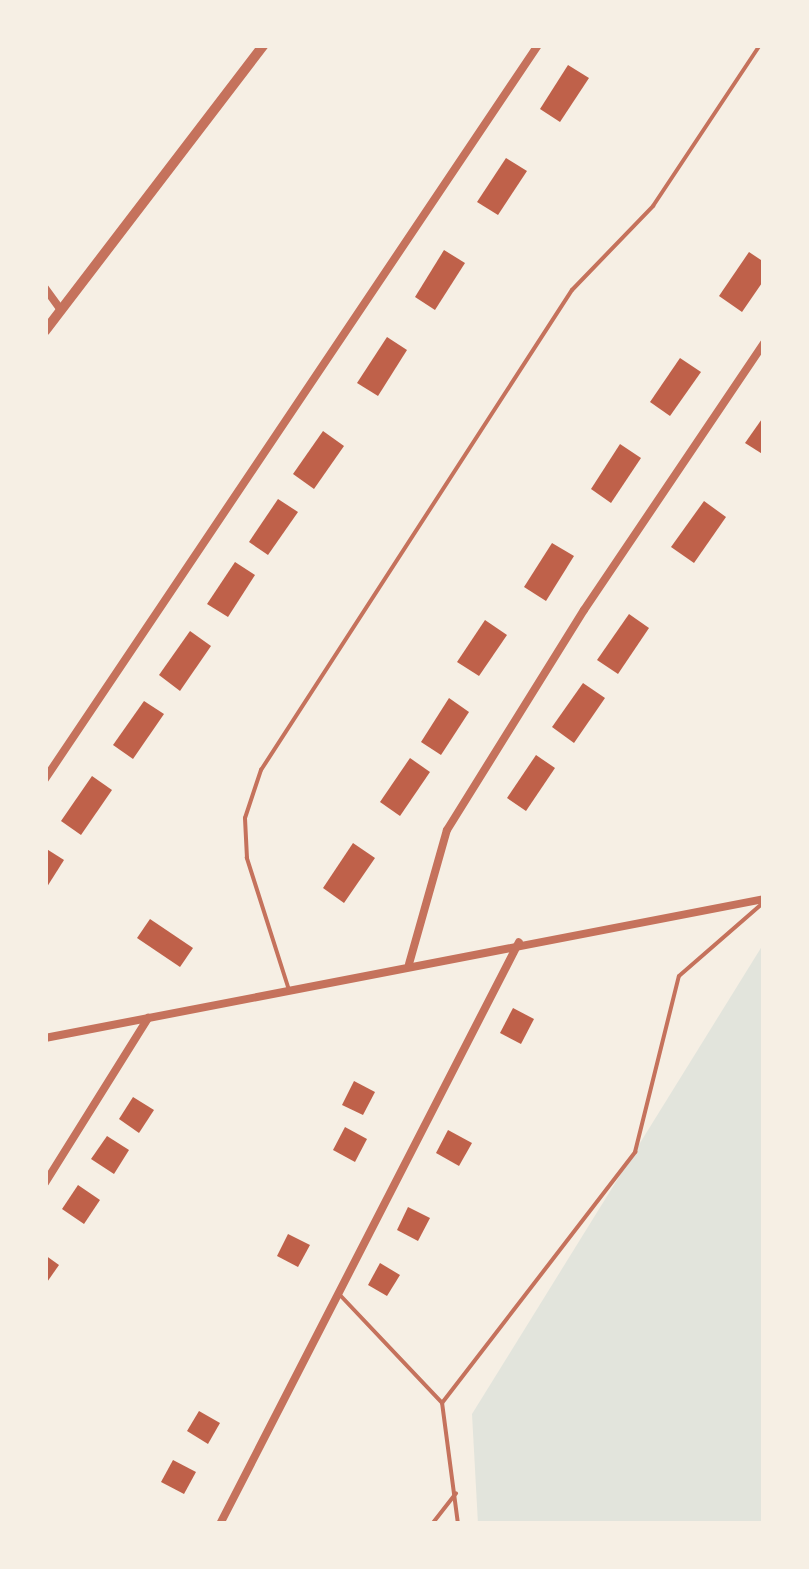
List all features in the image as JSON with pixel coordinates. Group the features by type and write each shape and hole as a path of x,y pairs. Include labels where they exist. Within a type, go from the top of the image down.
{"street":[{"path":"45,331 264,45"},
{"path":"45,780 538,45"},
{"path":"45,288 61,310"},
{"path":"409,964 448,830 584,610 764,342"},
{"path":"45,1038 519,942 764,901"},
{"path":"220,1524 519,942"},
{"path":"45,1183 148,1018"}],"lane":[{"path":"290,990 247,858 245,818 261,770 562,304 653,206 760,45"},
{"path":"442,1403 635,1152 679,976 764,901"},
{"path":"338,1293 442,1403 458,1524"},
{"path":"432,1524 456,1493"}],"shaded area":[{"path":"764,943 764,1524 478,1524 472,1414"}],"building":[{"path":"568,65 589,78 560,122 540,109"},
{"path":"506,158 527,171 498,215 477,202"},
{"path":"444,250 465,263 435,310 415,297"},
{"path":"749,252 764,262 764,280 742,312 719,296"},
{"path":"387,337 407,350 378,396 357,383"},
{"path":"680,358 701,372 670,416 650,402"},
{"path":"764,416 764,455 745,443"},
{"path":"323,431 344,446 314,489 293,474"},
{"path":"620,444 641,458 611,503 591,489"},
{"path":"278,499 298,512 268,555 249,542"},
{"path":"704,501 726,517 694,563 671,547"},
{"path":"552,543 574,556 546,601 524,587"},
{"path":"235,562 255,575 228,617 207,604"},
{"path":"629,614 649,628 618,674 597,660"},
{"path":"485,620 507,635 479,676 457,662"},
{"path":"190,631 211,646 180,691 159,675"},
{"path":"583,683 605,698 574,743 552,727"},
{"path":"449,698 469,712 441,755 421,742"},
{"path":"144,701 164,714 133,759 113,745"},
{"path":"536,755 555,768 526,811 507,798"},
{"path":"410,758 430,772 400,816 380,802"},
{"path":"92,776 112,790 81,835 61,821"},
{"path":"353,843 375,858 344,903 323,888"},
{"path":"45,848 64,860 45,890"},
{"path":"150,919 193,948 180,967 137,938"},
{"path":"513,1008 534,1019 521,1044 500,1033"},
{"path":"354,1081 375,1092 363,1115 342,1105"},
{"path":"133,1097 154,1110 139,1133 119,1119"},
{"path":"345,1127 367,1139 355,1162 333,1150"},
{"path":"448,1130 472,1143 459,1166 436,1153"},
{"path":"107,1136 129,1150 114,1174 91,1159"},
{"path":"78,1185 100,1200 84,1224 62,1209"},
{"path":"408,1207 430,1218 418,1241 397,1230"},
{"path":"288,1234 310,1245 298,1267 277,1256"},
{"path":"45,1255 59,1265 45,1285"},
{"path":"380,1263 400,1275 387,1296 368,1285"},
{"path":"199,1411 220,1423 208,1444 187,1431"},
{"path":"173,1460 196,1472 184,1494 161,1482"}]}
